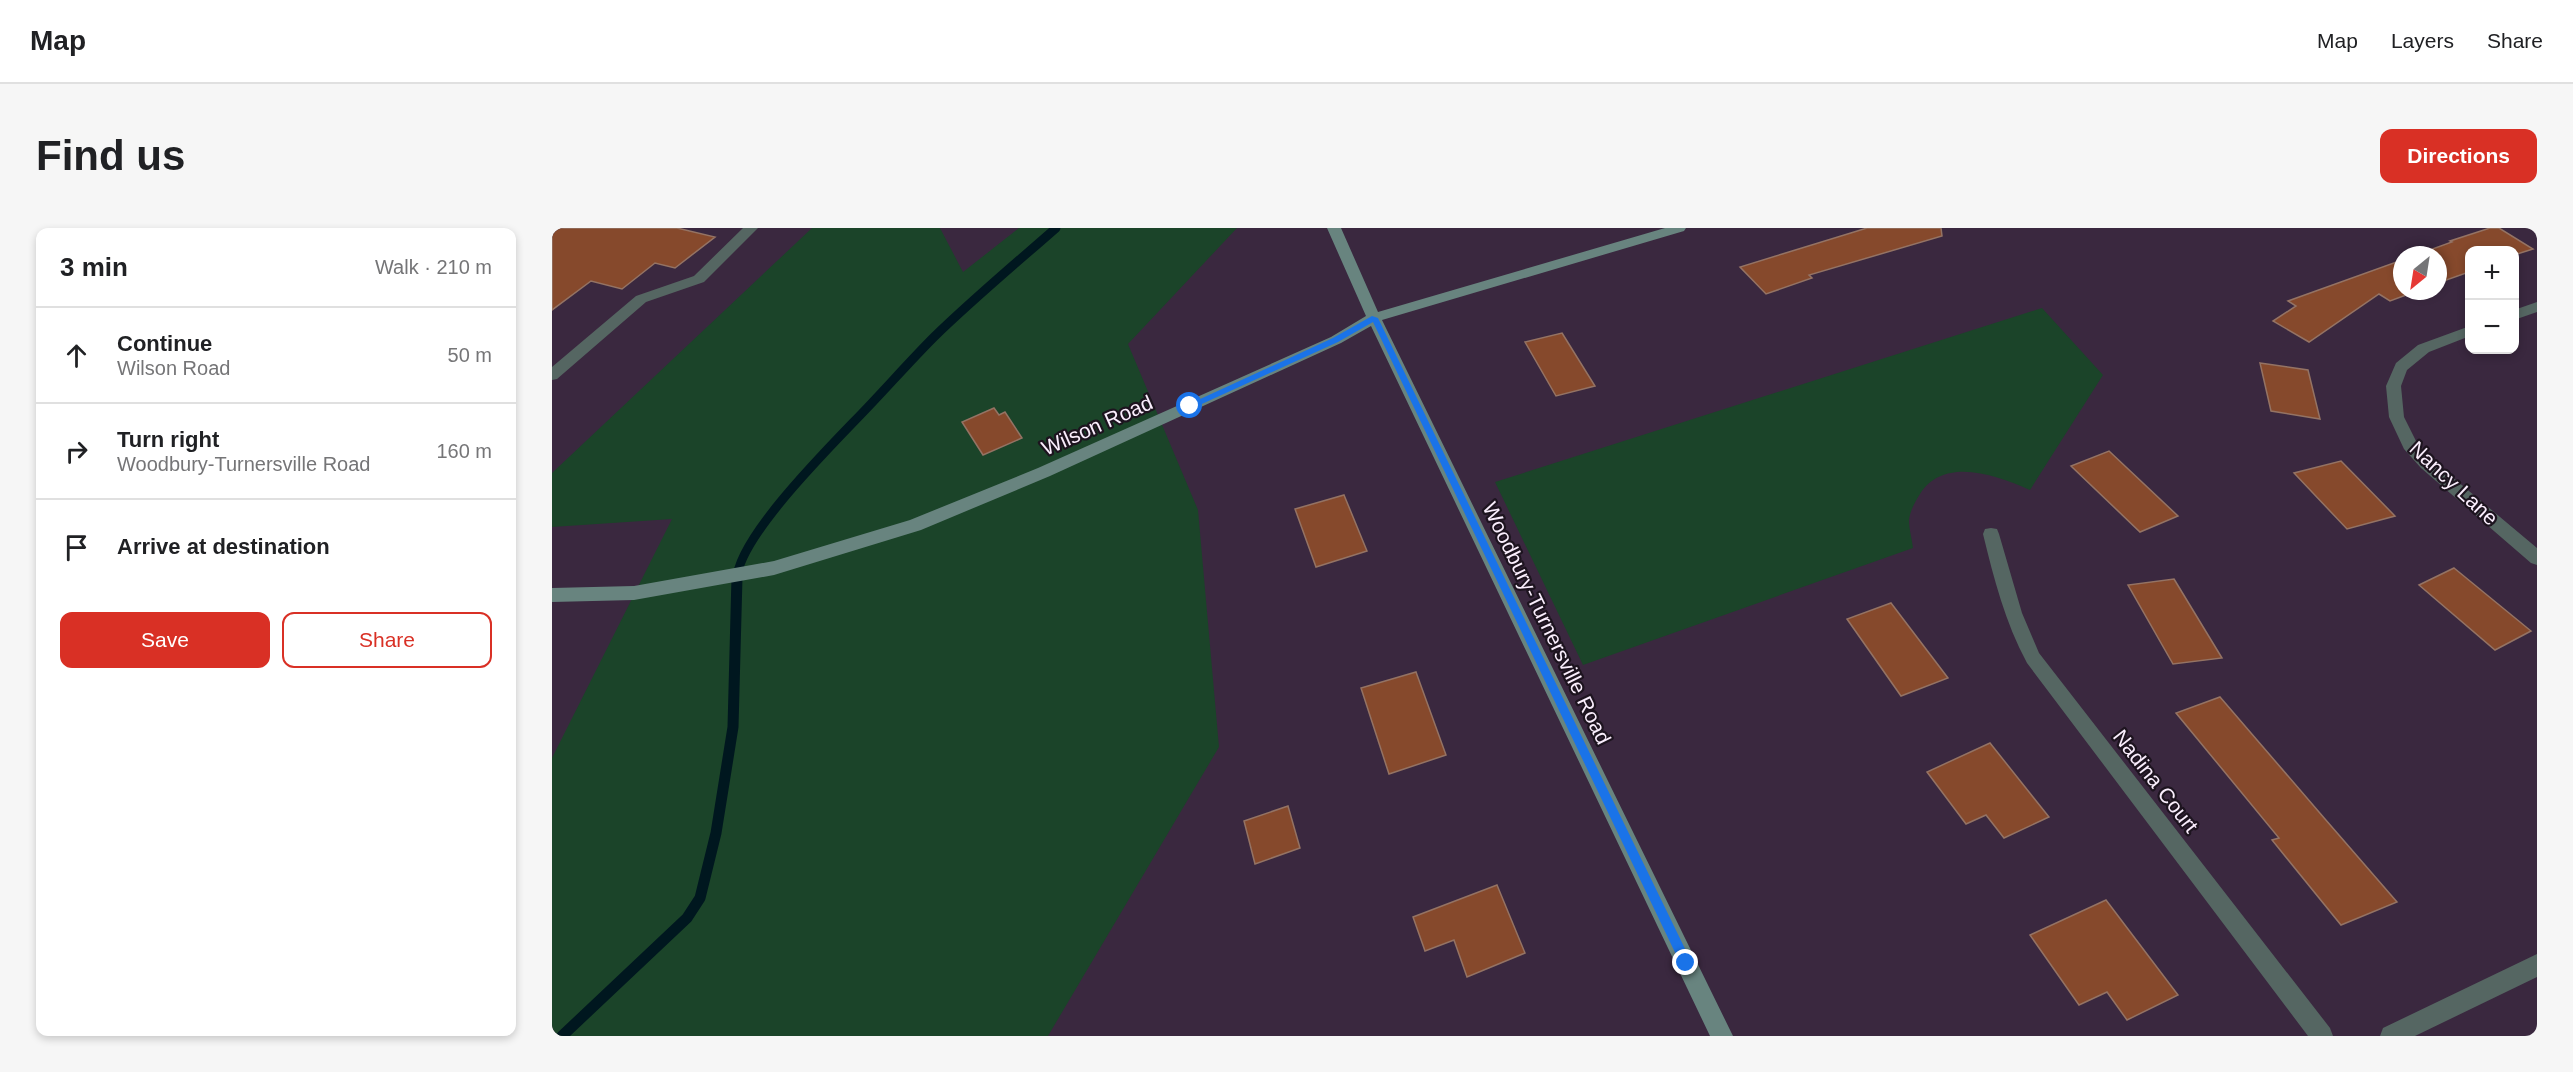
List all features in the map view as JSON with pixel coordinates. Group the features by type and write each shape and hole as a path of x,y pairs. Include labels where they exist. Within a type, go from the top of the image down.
{"street":[{"path":"552,375 641,299 699,279 751,228"},
{"name":"Woodbury-Turnersville Road","path":"1334,228 1374,318 1722,1036"},
{"name":"Wilson Road","path":"552,596 634,593 774,568 915,525 1065,462 1336,340 1374,318 1679,228"},
{"path":"2519,313 2537,307"},
{"name":"Nancy Lane","path":"2465,333 2423,349 2402,366 2397,373 2392,391 2398,424 2410,446 2427,464 2537,558"},
{"name":"Nadina Court","path":"1991,534 2012,614 2033,658 2322,1036"},
{"path":"2391,1036 2537,965"}],"green space":[{"path":"812,228 940,228 963,272 1019,228 1237,228 1128,344 1198,510 1219,747 1048,1036 552,1036 552,758 672,519 552,527 552,473"},
{"path":"2042,308 2103,375 2030,490 2002,479 1971,472 1943,475 1930,482 1920,494 1912,510 1909,527 1913,548 1583,665 1495,482"}],"building":[{"path":"552,228 677,228 715,237 675,268 655,263 622,289 591,281 552,310"},
{"path":"1867,228 1941,228 1942,236 1809,275 1812,278 1766,294 1740,267"},
{"path":"2490,228 2499,228 2533,249 2519,253 2519,246 2465,246 2465,273 2447,280 2447,246 2441,246 2452,242 2450,241"},
{"path":"2393,263 2393,300 2390,301 2379,294 2309,342 2273,321 2296,306 2288,301"},
{"path":"1562,333 1595,386 1556,396 1525,342"},
{"path":"2260,363 2308,370 2320,419 2271,411"},
{"path":"994,408 999,415 1005,412 1022,438 983,455 962,422"},
{"path":"2109,451 2178,516 2140,532 2071,466"},
{"path":"2341,461 2395,516 2347,529 2294,473"},
{"path":"1344,495 1367,551 1316,567 1295,509"},
{"path":"2454,568 2531,631 2495,650 2419,585"},
{"path":"2174,579 2222,658 2173,664 2128,585"},
{"path":"1891,603 1948,678 1901,696 1847,619"},
{"path":"1416,672 1446,755 1389,774 1361,688"},
{"path":"2220,697 2397,902 2341,925 2272,840 2279,838 2176,713"},
{"path":"1990,743 2049,817 2004,838 1986,815 1966,824 1927,772"},
{"path":"1288,806 1300,848 1255,864 1244,821"},
{"path":"1497,885 1525,953 1467,977 1454,940 1425,951 1413,917"},
{"path":"2106,900 2178,995 2127,1020 2107,992 2079,1005 2030,935"}],"waterway":[{"path":"737,579 742,561 754,539 791,489 934,337 1056,228"},
{"path":"562,1036 687,918 700,898 716,833 733,727 737,577"}],"route":[{"path":"1190,406 1336,340 1374,318 1686,963"}]}
